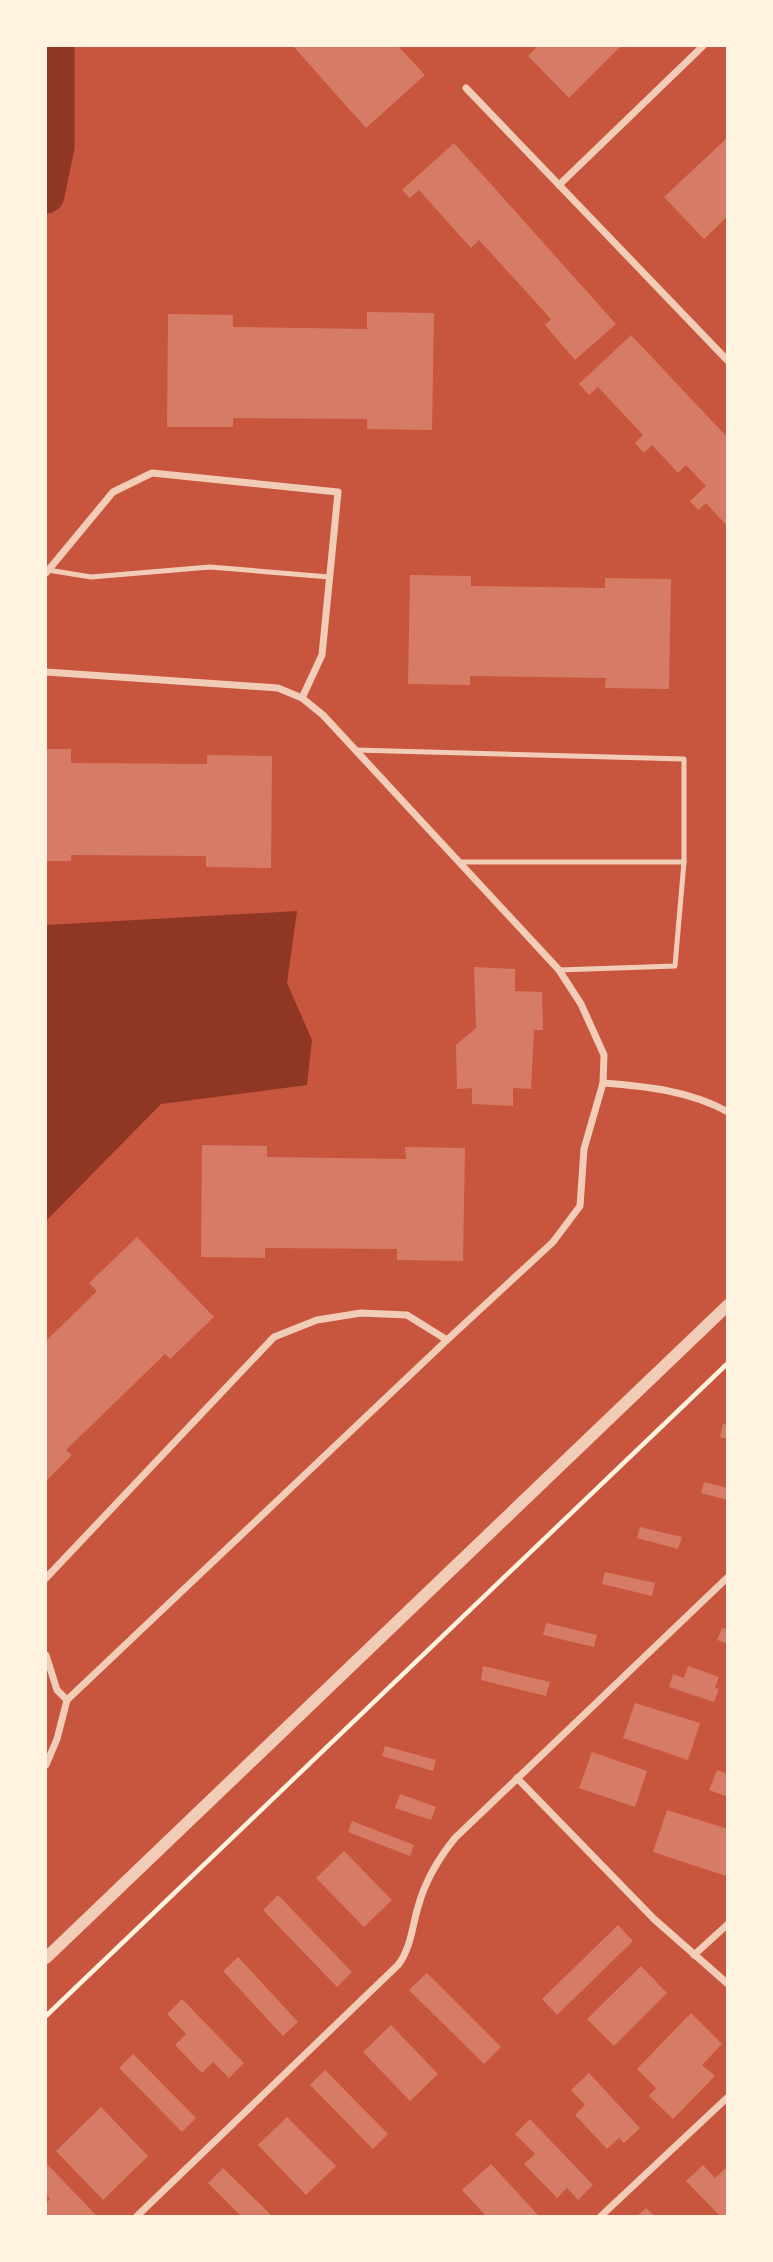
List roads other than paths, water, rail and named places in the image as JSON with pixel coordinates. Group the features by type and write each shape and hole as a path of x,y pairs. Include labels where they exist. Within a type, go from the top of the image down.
{"street":[{"path":"559,185 703,46"},
{"path":"466,88 727,361"},
{"path":"47,572 113,492 152,473 338,492 321,655 302,698"},
{"path":"46,672 278,688 302,698 323,715 559,970 581,1004 604,1055 603,1083 584,1149 580,1206 553,1242 67,1700 57,1739 46,1765"},
{"path":"603,1083 641,1086 709,1101 727,1112"},
{"path":"46,1958 727,1305"},
{"path":"46,1578 274,1337 317,1320 361,1314 407,1315 447,1340"},
{"path":"137,2217 398,1965 408,1949 422,1893 440,1857 470,1823 727,1577"},
{"path":"46,1655 57,1690 67,1700"},
{"path":"517,1778 654,1919 727,1984"},
{"path":"694,1955 727,1923"},
{"path":"601,2217 727,2097"}],"lane":[{"path":"47,572 91,577 210,567 329,578"},
{"path":"355,750 684,759 684,862 675,966 559,970"},
{"path":"459,862 684,862"}],"waterway":[{"path":"46,195 56,147 56,46"}]}
